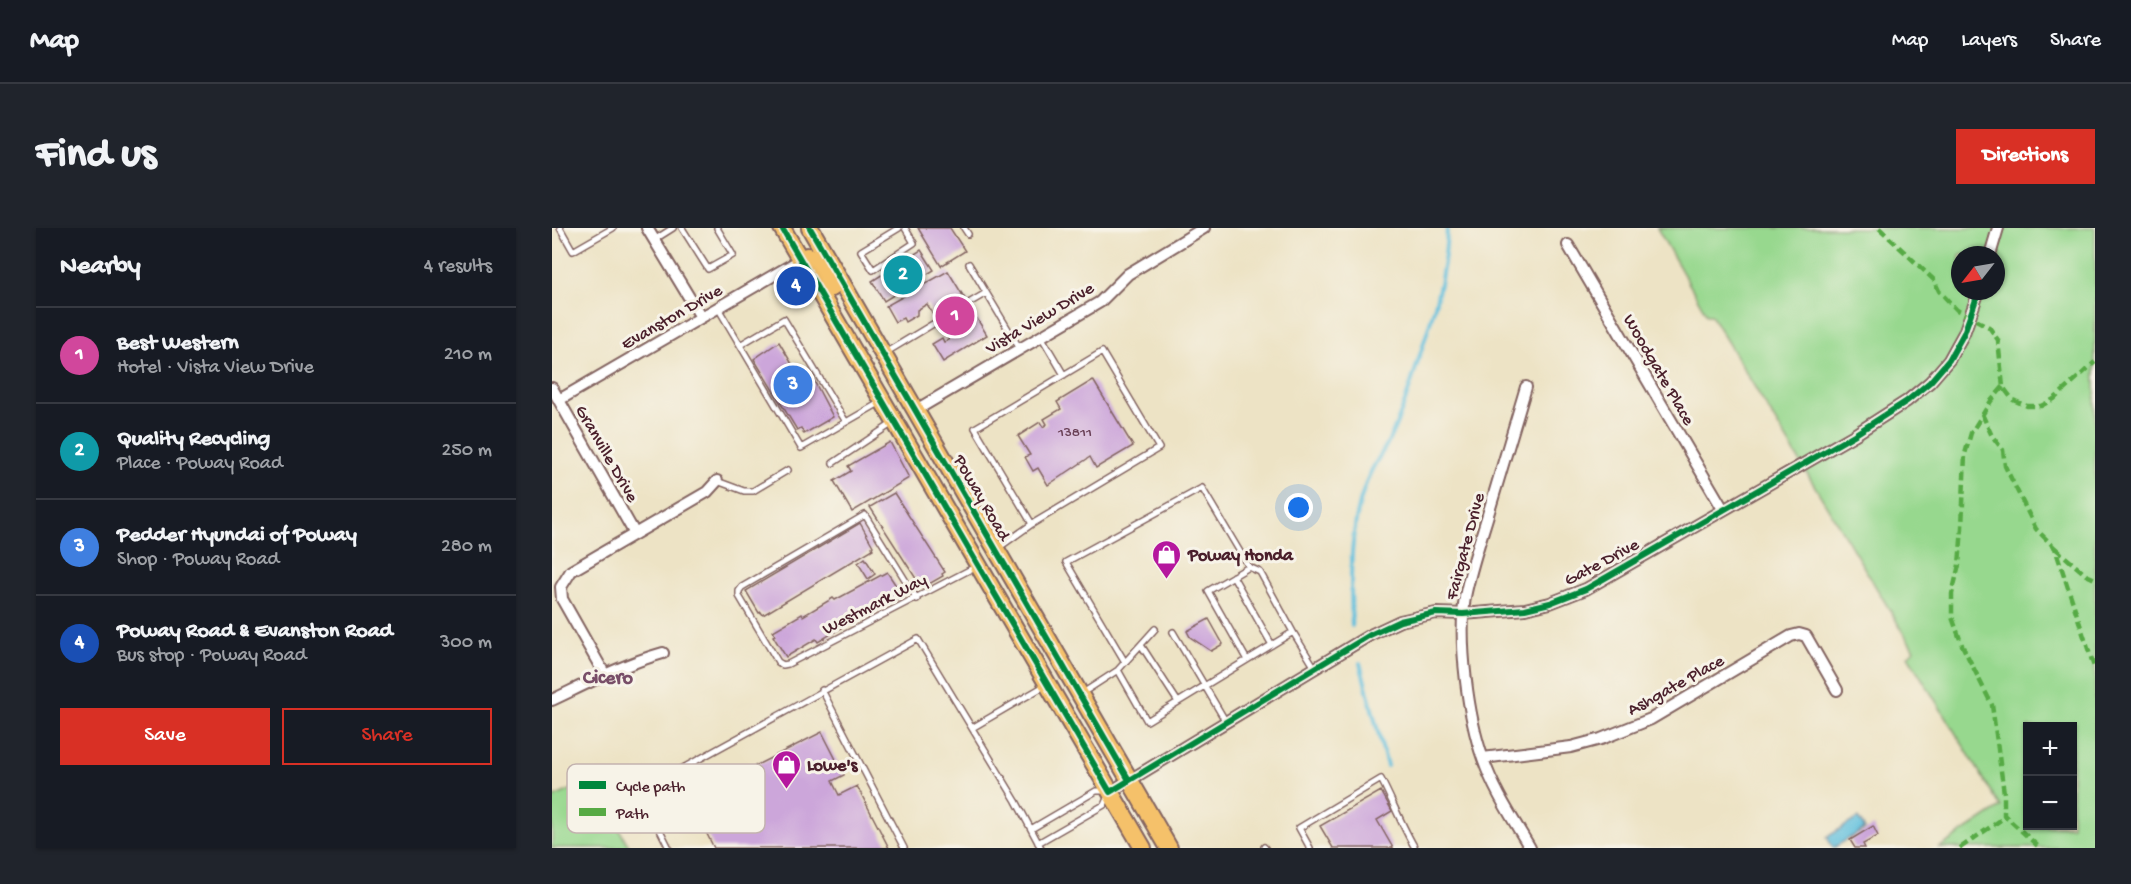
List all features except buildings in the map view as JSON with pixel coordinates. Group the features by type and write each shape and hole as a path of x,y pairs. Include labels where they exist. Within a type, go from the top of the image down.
{"main road":[{"path":"782,228 1143,848"},
{"path":"795,228 802,236 814,229"},
{"name":"Poway Road","path":"814,229 1043,633 1169,848"},
{"path":"800,260 807,256 814,258 875,360 916,410"},
{"path":"908,445 928,459 934,467 980,545 996,550"},
{"path":"979,565 989,562 994,564 1024,613 1043,633"}],"street":[{"path":"647,228 701,318"},
{"name":"Vista View Drive","path":"916,410 1100,302 1128,274 1204,228"},
{"path":"1993,246 1998,228"},
{"name":"Woodgate Place","path":"1568,245 1723,510"},
{"name":"Evanston Drive","path":"559,400 800,260"},
{"name":"Gate Drive","path":"1110,792 1370,634 1400,621 1436,613 1463,614 1526,609 1550,603 1586,589 1882,418 1918,392 1941,370 1952,354 1967,326 1976,300"},
{"name":"Fairgate Drive","path":"1526,387 1475,558 1463,614 1466,681 1483,758 1499,795 1530,848"},
{"name":"Granville Drive","path":"552,388 635,534"},
{"path":"605,675 562,599 561,587 571,571 707,492 717,481"},
{"name":"Ashgate Place","path":"1483,758 1571,747 1630,729 1651,719 1791,636 1800,634 1806,636 1837,690"},
{"path":"552,700 642,659 663,654"}],"lane":[{"path":"560,228 573,250 613,228"},
{"path":"654,240 673,228"},
{"path":"682,228 708,269 733,255 717,228"},
{"path":"899,228 861,251 873,270 914,243 905,228"},
{"path":"964,228 968,234"},
{"path":"969,264 1020,349"},
{"path":"969,303 986,293"},
{"path":"718,308 801,448 883,401"},
{"path":"740,345 784,319 846,422"},
{"path":"884,354 933,324"},
{"path":"1041,336 1064,375"},
{"path":"996,550 1032,524 1159,448 1102,352 975,428 1032,524"},
{"path":"833,463 895,422"},
{"path":"717,481 744,491 753,491 788,470"},
{"path":"1125,662 1066,562 1202,488 1250,567 1260,572 1315,668"},
{"name":"Westmark Way","path":"917,599 865,515 742,587 739,591 778,662 783,665 917,599 979,565"},
{"path":"1247,660 1208,591 1250,567"},
{"path":"1233,576 1272,645"},
{"path":"1080,695 1118,670 1155,629"},
{"path":"1173,632 1226,722"},
{"path":"1118,670 1147,721 1293,632"},
{"path":"690,764 918,639 1039,845 1104,805 1110,792 1096,791 1031,829"},
{"path":"1141,645 1178,702"},
{"path":"972,728 1047,684"},
{"path":"822,690 904,848"},
{"path":"1310,848 1299,828 1381,779 1415,848"},
{"path":"662,833 669,848"}],"green space":[{"path":"1657,228 2095,228 2095,848 1939,848 2001,807 1908,656 1914,650 1711,315 1707,315"},
{"path":"567,791 567,833 621,833 630,848 552,848 552,798"}],"water":[{"path":"1858,818 1865,829 1833,848 1827,837"}],"waterway":[{"path":"1352,626 1351,570 1357,514 1368,478 1393,432 1412,381 1437,296 1444,262 1447,228"},
{"path":"1360,663 1387,766"}],"marked path":[{"path":"1879,228 1934,280 1939,291 1957,310 1989,327 1998,340 2003,387 2013,400 2027,406 2041,406 2054,399 2095,362"},
{"path":"2003,387 1991,401 1971,433 1965,454 1962,528 1959,565 1952,594 1952,617 1962,645 1992,705 2004,793 2004,815 2040,848"},
{"path":"1982,414 1992,436 2003,450 2005,466 2036,529 2055,548 2095,670"},
{"path":"2055,548 2086,575 2095,579"},
{"path":"1960,848 2005,817"}],"cycle path":[{"path":"782,228 1110,792 1370,635 1400,621 1436,613 1463,614 1525,609 1550,603 1586,589 1854,435 1907,401 1930,382 1949,360 1964,333 1976,300"},
{"path":"810,228 1129,780"}],"place":[{"name":"Quality Recycling","path":"903,275"},
{"name":"Poway Road & Evanston Road","path":"796,286"},
{"name":"Best Western","path":"955,316"},
{"name":"Pedder Hyundai of Poway","path":"793,385"},
{"name":"Poway Honda","path":"1167,580"},
{"name":"Lowe's","path":"786,790"}],"district":[{"name":"Cicero","path":"608,676"}]}
